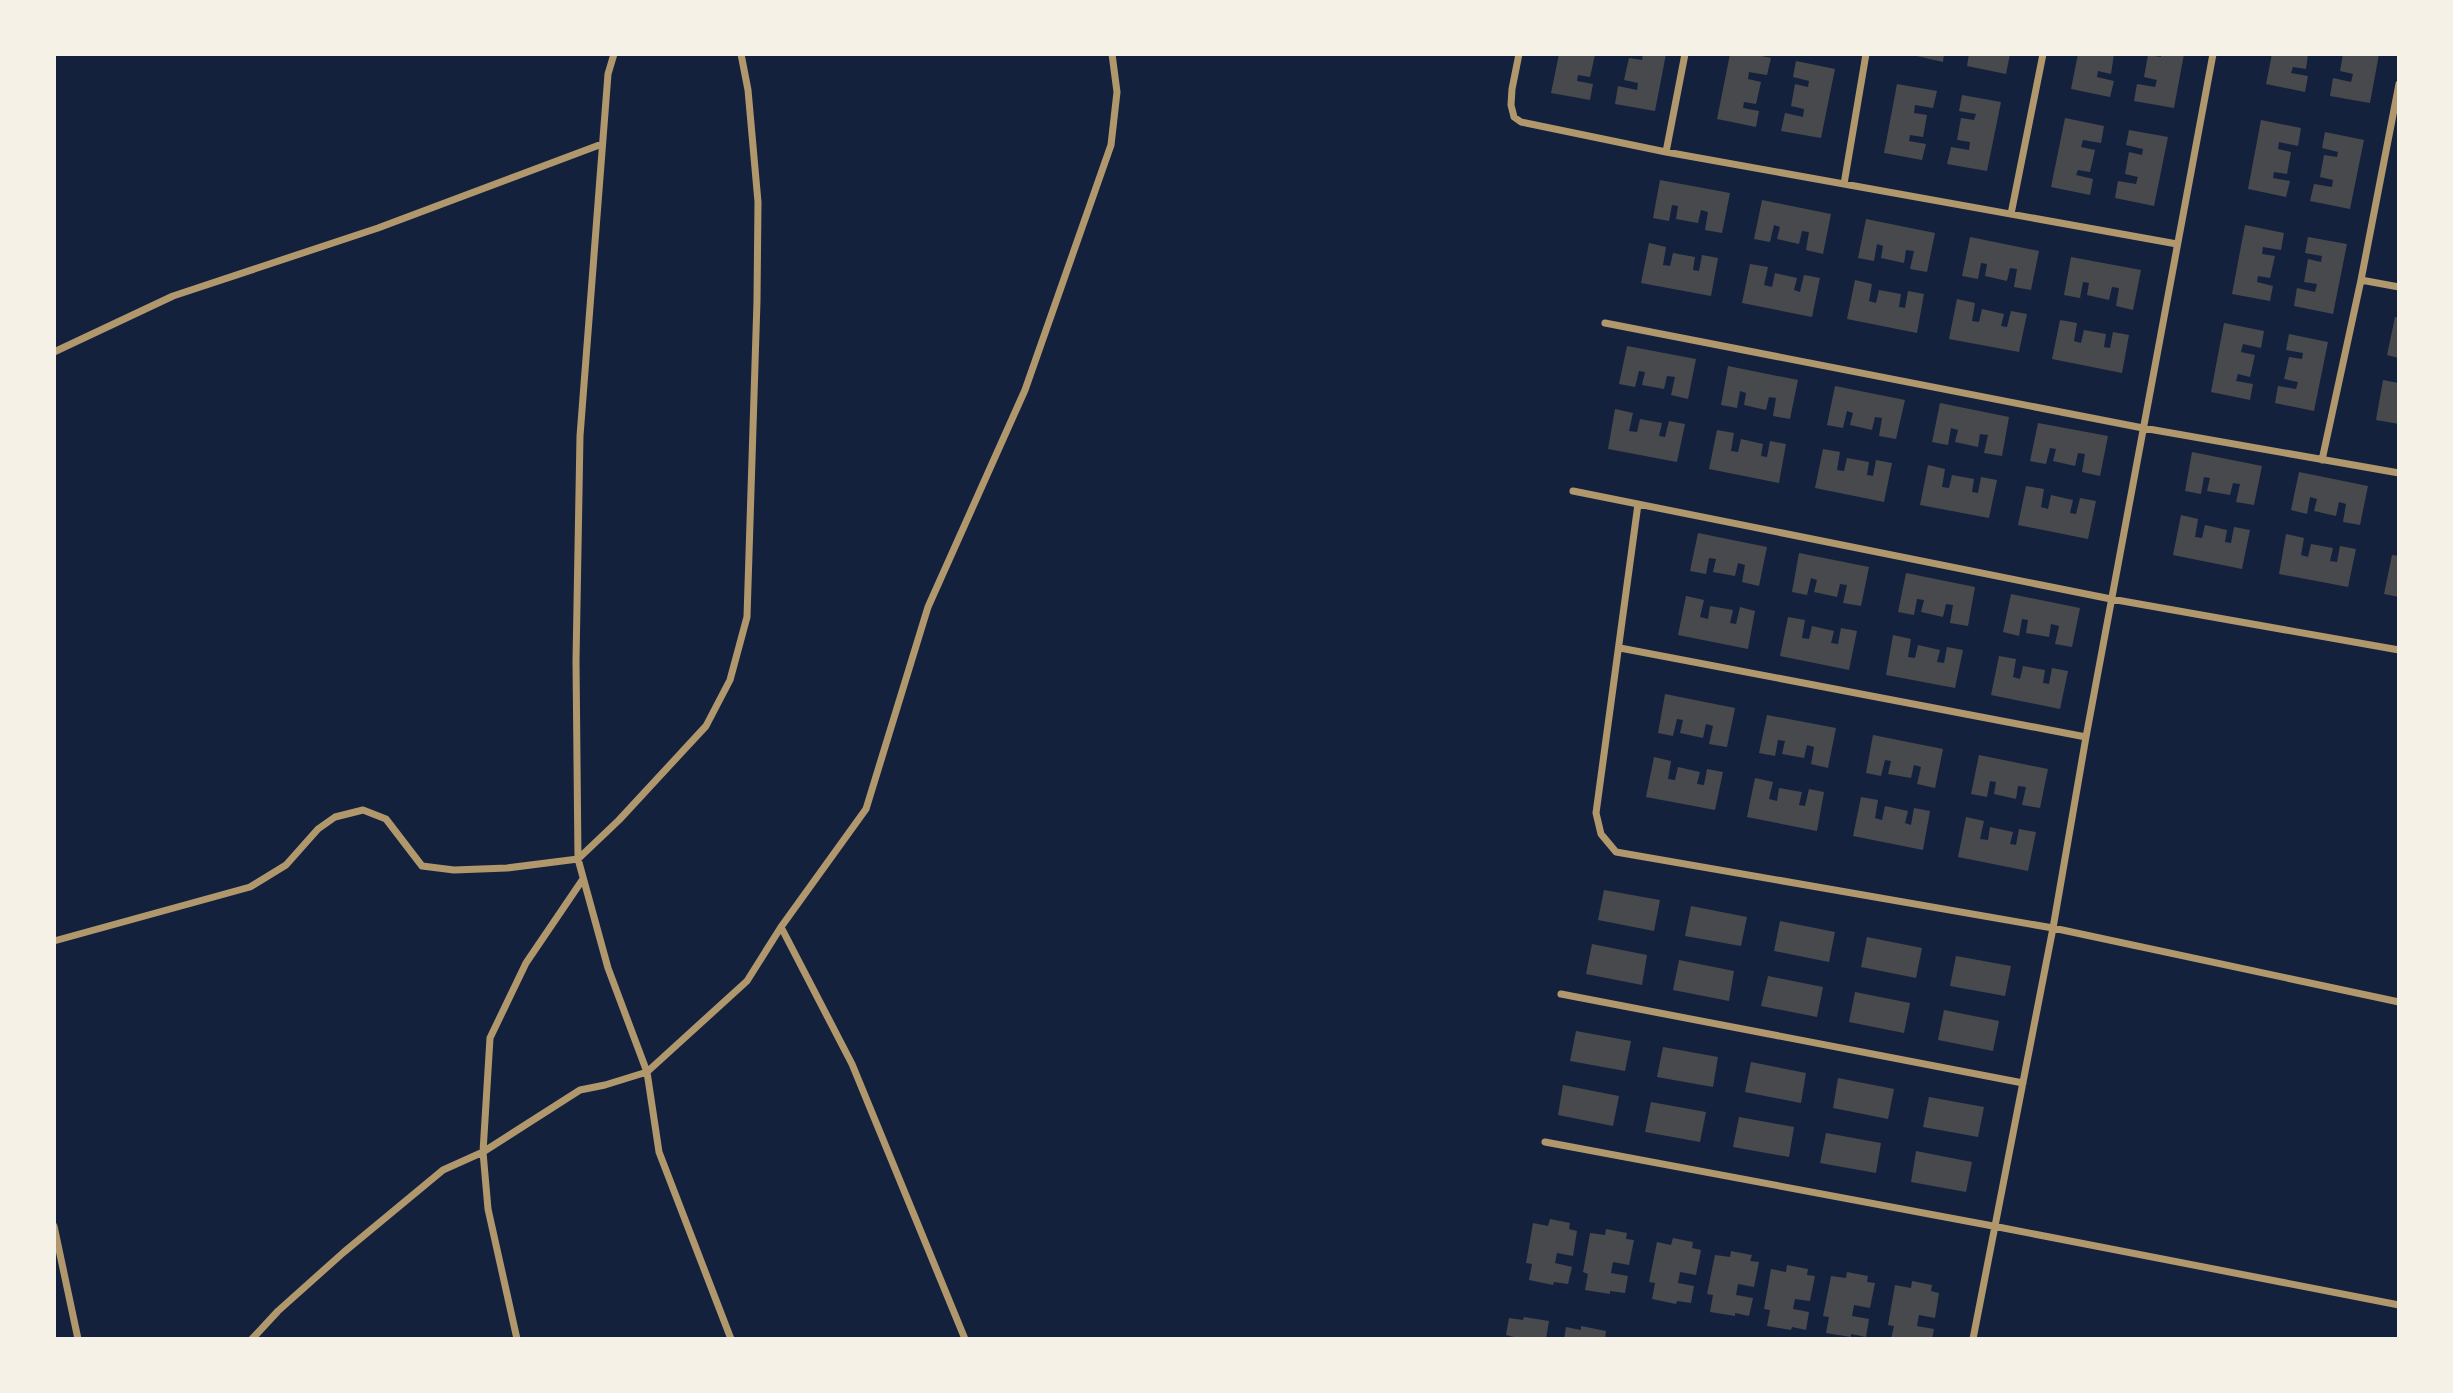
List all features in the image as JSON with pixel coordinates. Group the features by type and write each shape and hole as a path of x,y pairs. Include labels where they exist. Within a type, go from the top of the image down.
{"street":[{"path":"614,54 608,74 580,436 576,661 578,859 608,968 647,1072 659,1152 731,1339"},
{"path":"54,941 250,887 286,865 318,830 335,817 363,810 386,819 422,866 454,870 507,868 578,859 619,820 706,726 730,680 747,617 758,202 748,90 741,54"},
{"path":"252,1339 278,1311 344,1252 443,1170 483,1152 580,1090 647,1072 747,981 781,928 866,809 928,607 1025,390 1111,145 1117,92 1112,54"},
{"path":"1519,54 1512,89 1514,117 1521,122 1666,152 2177,244"},
{"path":"1666,152 1685,54"},
{"path":"1844,184 1866,54"},
{"path":"2011,214 2043,54"},
{"path":"1973,1339 2053,928 2111,598 2213,54"},
{"path":"2322,460 2396,114 2399,84"},
{"path":"54,352 173,296 378,229 602,145"},
{"path":"2361,279 2399,287"},
{"path":"1605,323 2143,428 2399,473"},
{"path":"1573,491 2111,598 2399,650"},
{"path":"1638,504 1596,813 1601,834 1616,852 2053,928 2399,1002"},
{"path":"1620,648 2086,737"},
{"path":"517,1339 488,1209 483,1152 490,1038 526,963 583,879"},
{"path":"781,928 852,1064 965,1339"},
{"path":"1561,995 2024,1083"},
{"path":"1545,1142 2399,1305"},
{"path":"54,1226 78,1339"}],"building":[{"path":"1559,54 1595,55 1590,77 1578,75 1577,81 1593,84 1590,100 1551,93"},
{"path":"1643,54 1666,54 1655,111 1615,104 1618,86 1637,90 1638,83 1624,80 1629,58 1642,60"},
{"path":"1730,54 1752,54 1771,58 1767,75 1749,72 1748,79 1761,82 1756,104 1744,102 1743,108 1759,111 1756,127 1717,119"},
{"path":"1908,54 1944,54 1943,62"},
{"path":"1969,54 2010,54 2006,74 1967,66"},
{"path":"2078,54 2114,54 2111,74 2098,71 2097,77 2114,81 2110,97 2071,89"},
{"path":"2161,54 2184,54 2174,108 2134,101 2137,84 2155,87 2157,80 2144,77 2148,55 2161,57"},
{"path":"2272,54 2308,54 2306,69 2293,67 2291,73 2308,76 2305,92 2266,84"},
{"path":"2343,54 2379,54 2370,103 2330,96 2333,78 2351,82 2353,74 2340,71"},
{"path":"1796,61 1835,69 1821,138 1781,131 1785,113 1803,117 1804,109 1791,106 1795,84 1808,87 1809,81 1793,77"},
{"path":"1897,84 1937,91 1933,108 1915,105 1914,113 1927,115 1923,137 1910,135 1909,141 1926,144 1922,160 1884,153"},
{"path":"1962,95 2001,102 1987,171 1947,164 1951,147 1969,150 1970,142 1957,140 1961,118 1974,120 1976,114 1959,111"},
{"path":"2065,118 2104,126 2101,143 2083,140 2081,147 2095,150 2090,172 2078,170 2076,175 2093,179 2090,195 2051,187"},
{"path":"2261,120 2301,128 2298,146 2279,142 2278,149 2291,152 2287,174 2274,172 2273,178 2290,181 2286,197 2248,189"},
{"path":"2129,130 2168,137 2154,206 2115,198 2118,181 2136,184 2138,177 2125,174 2129,152 2142,155 2143,149 2126,145"},
{"path":"2325,132 2364,140 2350,209 2310,201 2314,184 2332,187 2333,180 2320,177 2324,155 2337,157 2338,152 2322,148"},
{"path":"1660,180 1730,193 1722,233 1705,230 1708,212 1701,210 1698,223 1676,219 1678,206 1672,205 1669,221 1653,218"},
{"path":"1762,200 1831,214 1823,254 1806,250 1809,232 1802,231 1799,244 1777,239 1780,227 1774,225 1770,242 1754,239"},
{"path":"1866,219 1935,233 1927,272 1910,269 1914,251 1906,250 1904,263 1881,258 1883,246 1877,244 1874,261 1858,258"},
{"path":"2245,225 2284,233 2281,250 2263,247 2262,254 2275,256 2270,278 2258,276 2257,282 2273,286 2270,301 2232,294"},
{"path":"1970,237 2039,251 2031,290 2014,287 2017,269 2010,268 2007,281 1985,276 1987,264 1981,263 1978,279 1962,276"},
{"path":"2308,237 2347,244 2333,314 2294,306 2297,288 2315,292 2317,284 2304,282 2308,259 2321,262 2322,256 2305,253"},
{"path":"1649,243 1666,247 1663,265 1670,266 1673,253 1695,257 1693,270 1699,271 1702,255 1718,258 1711,296 1641,283"},
{"path":"2071,257 2141,270 2133,310 2116,306 2119,288 2112,287 2109,300 2087,295 2089,283 2083,282 2080,298 2064,295"},
{"path":"1750,264 1768,267 1764,285 1772,287 1775,273 1797,278 1794,290 1800,292 1804,275 1820,278 1812,317 1742,303"},
{"path":"1855,280 1872,284 1869,301 1876,303 1879,290 1901,294 1899,307 1905,308 1908,291 1924,294 1917,333 1847,319"},
{"path":"1957,299 1975,303 1972,321 1979,322 1982,309 2004,314 2001,326 2007,327 2011,311 2027,314 2019,352 1949,339"},
{"path":"2395,317 2399,318 2399,358 2387,355"},
{"path":"2060,320 2077,323 2074,341 2081,343 2084,330 2106,334 2104,347 2110,348 2113,332 2129,335 2122,373 2052,359"},
{"path":"2224,323 2264,331 2261,348 2243,344 2241,352 2255,355 2250,377 2238,374 2236,381 2253,384 2250,400 2211,392"},
{"path":"2289,334 2328,342 2314,411 2275,403 2278,386 2296,389 2298,382 2284,379 2289,357 2302,359 2303,353 2286,350"},
{"path":"1627,346 1696,359 1688,399 1671,395 1675,377 1667,376 1664,389 1642,385 1645,372 1639,371 1635,387 1619,384"},
{"path":"1728,366 1798,380 1790,419 1773,416 1776,398 1769,397 1766,410 1744,405 1746,393 1740,391 1737,408 1721,405"},
{"path":"2383,380 2399,383 2399,424 2376,420"},
{"path":"1835,386 1905,400 1896,439 1879,436 1882,418 1875,417 1872,430 1850,425 1853,413 1847,411 1843,428 1827,425"},
{"path":"1940,403 2009,417 2002,456 1984,453 1988,435 1980,434 1978,447 1955,442 1958,430 1951,428 1948,445 1932,442"},
{"path":"1615,409 1633,413 1629,431 1637,432 1640,419 1662,423 1659,436 1665,437 1669,421 1685,424 1677,462 1608,449"},
{"path":"2038,423 2108,436 2100,476 2082,472 2085,454 2078,453 2075,466 2053,461 2056,449 2050,448 2046,464 2030,461"},
{"path":"1717,430 1734,433 1731,451 1738,452 1741,439 1763,444 1761,456 1767,457 1770,441 1786,444 1779,483 1709,469"},
{"path":"1823,449 1840,452 1837,470 1844,471 1847,458 1869,462 1867,475 1873,476 1876,460 1892,463 1884,502 1815,488"},
{"path":"2192,452 2262,466 2254,505 2236,502 2240,484 2233,483 2230,495 2207,491 2210,478 2204,477 2201,494 2185,491"},
{"path":"1928,465 1945,469 1942,487 1949,488 1952,475 1974,479 1972,492 1978,493 1981,477 1997,480 1989,518 1920,505"},
{"path":"2299,472 2368,486 2360,525 2343,522 2346,504 2339,502 2336,516 2314,511 2317,499 2310,497 2307,514 2291,510"},
{"path":"2026,486 2044,489 2041,507 2048,509 2051,495 2073,500 2070,513 2076,514 2080,498 2096,501 2088,539 2018,525"},
{"path":"2181,515 2198,519 2195,537 2202,538 2205,525 2227,530 2225,542 2231,543 2234,527 2250,530 2242,569 2173,555"},
{"path":"1698,533 1767,547 1759,586 1742,582 1745,565 1738,563 1735,576 1713,572 1716,559 1709,558 1706,574 1690,571"},
{"path":"2286,534 2304,538 2301,555 2308,557 2311,544 2333,548 2330,561 2337,562 2340,546 2356,549 2348,587 2279,574"},
{"path":"1799,553 1869,567 1861,606 1843,603 1847,585 1840,584 1837,597 1814,592 1817,580 1811,578 1807,595 1792,592"},
{"path":"2392,555 2399,556 2399,597 2384,594"},
{"path":"1906,573 1975,587 1968,626 1950,623 1953,605 1946,604 1943,617 1921,612 1924,600 1917,599 1914,615 1898,612"},
{"path":"2011,594 2080,608 2072,647 2055,644 2059,626 2051,624 2049,637 2026,633 2028,620 2022,619 2019,636 2003,632"},
{"path":"1686,596 1704,600 1700,617 1708,619 1710,606 1733,610 1730,623 1736,624 1740,607 1755,611 1748,649 1678,635"},
{"path":"1788,617 1805,620 1802,638 1809,639 1812,626 1834,631 1831,643 1838,644 1841,628 1857,631 1849,670 1780,656"},
{"path":"1893,635 1911,639 1908,657 1915,658 1918,645 1940,650 1937,662 1944,663 1947,647 1963,650 1955,688 1886,675"},
{"path":"1999,656 2016,659 2013,677 2020,679 2023,666 2045,670 2043,683 2049,684 2052,668 2068,671 2060,709 1991,695"},
{"path":"1665,694 1735,708 1727,747 1709,744 1713,726 1706,724 1703,738 1680,733 1683,720 1677,719 1673,736 1658,733"},
{"path":"1767,715 1836,728 1828,768 1811,764 1814,747 1807,745 1804,758 1782,754 1785,741 1778,740 1775,756 1759,753"},
{"path":"1873,735 1943,749 1935,788 1917,784 1921,767 1914,765 1911,778 1888,774 1891,761 1885,760 1881,776 1866,773"},
{"path":"1979,755 2048,769 2040,808 2022,805 2026,787 2018,786 2016,799 1994,794 1996,782 1990,781 1987,797 1971,794"},
{"path":"1654,757 1671,761 1668,779 1675,780 1678,767 1700,772 1697,784 1704,785 1707,769 1723,772 1715,810 1646,797"},
{"path":"1755,778 1773,782 1769,799 1777,801 1779,788 1802,792 1799,805 1805,806 1809,789 1824,792 1817,831 1747,817"},
{"path":"1861,797 1878,800 1875,818 1882,820 1885,806 1908,811 1905,823 1911,825 1914,808 1930,811 1923,850 1853,836"},
{"path":"1966,817 1984,821 1980,839 1988,840 1990,827 2013,832 2010,844 2016,845 2019,829 2036,832 2028,871 1958,857"},
{"path":"1604,890 1660,900 1654,931 1598,920"},
{"path":"1691,906 1747,917 1741,946 1685,936"},
{"path":"1780,921 1835,932 1829,962 1774,951"},
{"path":"1867,937 1922,948 1916,978 1861,967"},
{"path":"1592,944 1647,955 1642,985 1586,974"},
{"path":"1956,956 2011,966 2005,996 1950,986"},
{"path":"1679,960 1734,971 1729,1001 1673,990"},
{"path":"1768,976 1823,987 1817,1017 1761,1006"},
{"path":"1855,992 1910,1003 1904,1033 1849,1022"},
{"path":"1944,1010 1999,1021 1993,1051 1938,1040"},
{"path":"1576,1031 1631,1041 1625,1071 1570,1061"},
{"path":"1663,1047 1718,1057 1713,1087 1657,1077"},
{"path":"1751,1062 1806,1073 1801,1103 1745,1092"},
{"path":"1838,1078 1894,1089 1888,1119 1833,1108"},
{"path":"1563,1085 1619,1096 1613,1126 1558,1115"},
{"path":"1929,1097 1984,1107 1978,1137 1923,1127"},
{"path":"1651,1102 1706,1112 1700,1142 1645,1132"},
{"path":"1739,1117 1794,1127 1789,1157 1733,1147"},
{"path":"1826,1133 1881,1143 1876,1173 1820,1163"},
{"path":"1916,1151 1972,1162 1966,1192 1911,1182"},
{"path":"1550,1219 1570,1223 1569,1229 1577,1231 1573,1256 1557,1253 1555,1263 1572,1267 1568,1284 1554,1282 1553,1285 1529,1280 1532,1264 1526,1263 1533,1223 1548,1226"},
{"path":"1606,1229 1627,1233 1626,1239 1634,1240 1629,1265 1613,1262 1611,1273 1628,1276 1625,1293 1610,1291 1610,1294 1585,1290 1588,1274 1583,1272 1590,1233 1605,1235"},
{"path":"1673,1238 1693,1242 1692,1248 1701,1250 1696,1275 1680,1272 1678,1283 1694,1286 1691,1303 1677,1301 1676,1304 1652,1299 1655,1283 1649,1282 1657,1242 1671,1245"},
{"path":"1731,1251 1752,1255 1750,1261 1759,1262 1754,1287 1738,1284 1736,1295 1753,1298 1749,1316 1710,1312 1713,1295 1707,1294 1715,1255 1730,1257"},
{"path":"1787,1265 1808,1269 1807,1275 1815,1276 1810,1301 1795,1299 1793,1309 1809,1312 1806,1330 1767,1326 1770,1310 1764,1309 1771,1269 1786,1272"},
{"path":"1847,1272 1868,1276 1867,1282 1875,1283 1870,1308 1854,1305 1852,1316 1869,1319 1866,1337 1826,1333 1829,1317 1823,1316 1831,1276 1846,1278"},
{"path":"1912,1281 1932,1285 1931,1291 1939,1293 1935,1318 1919,1315 1917,1326 1934,1329 1932,1339 1891,1339 1894,1326 1888,1325 1895,1285 1911,1288"},
{"path":"1524,1317 1549,1321 1546,1339 1522,1339 1506,1335 1509,1318 1523,1320"},
{"path":"1581,1326 1606,1331 1605,1339 1564,1339 1566,1327 1581,1330"}]}
